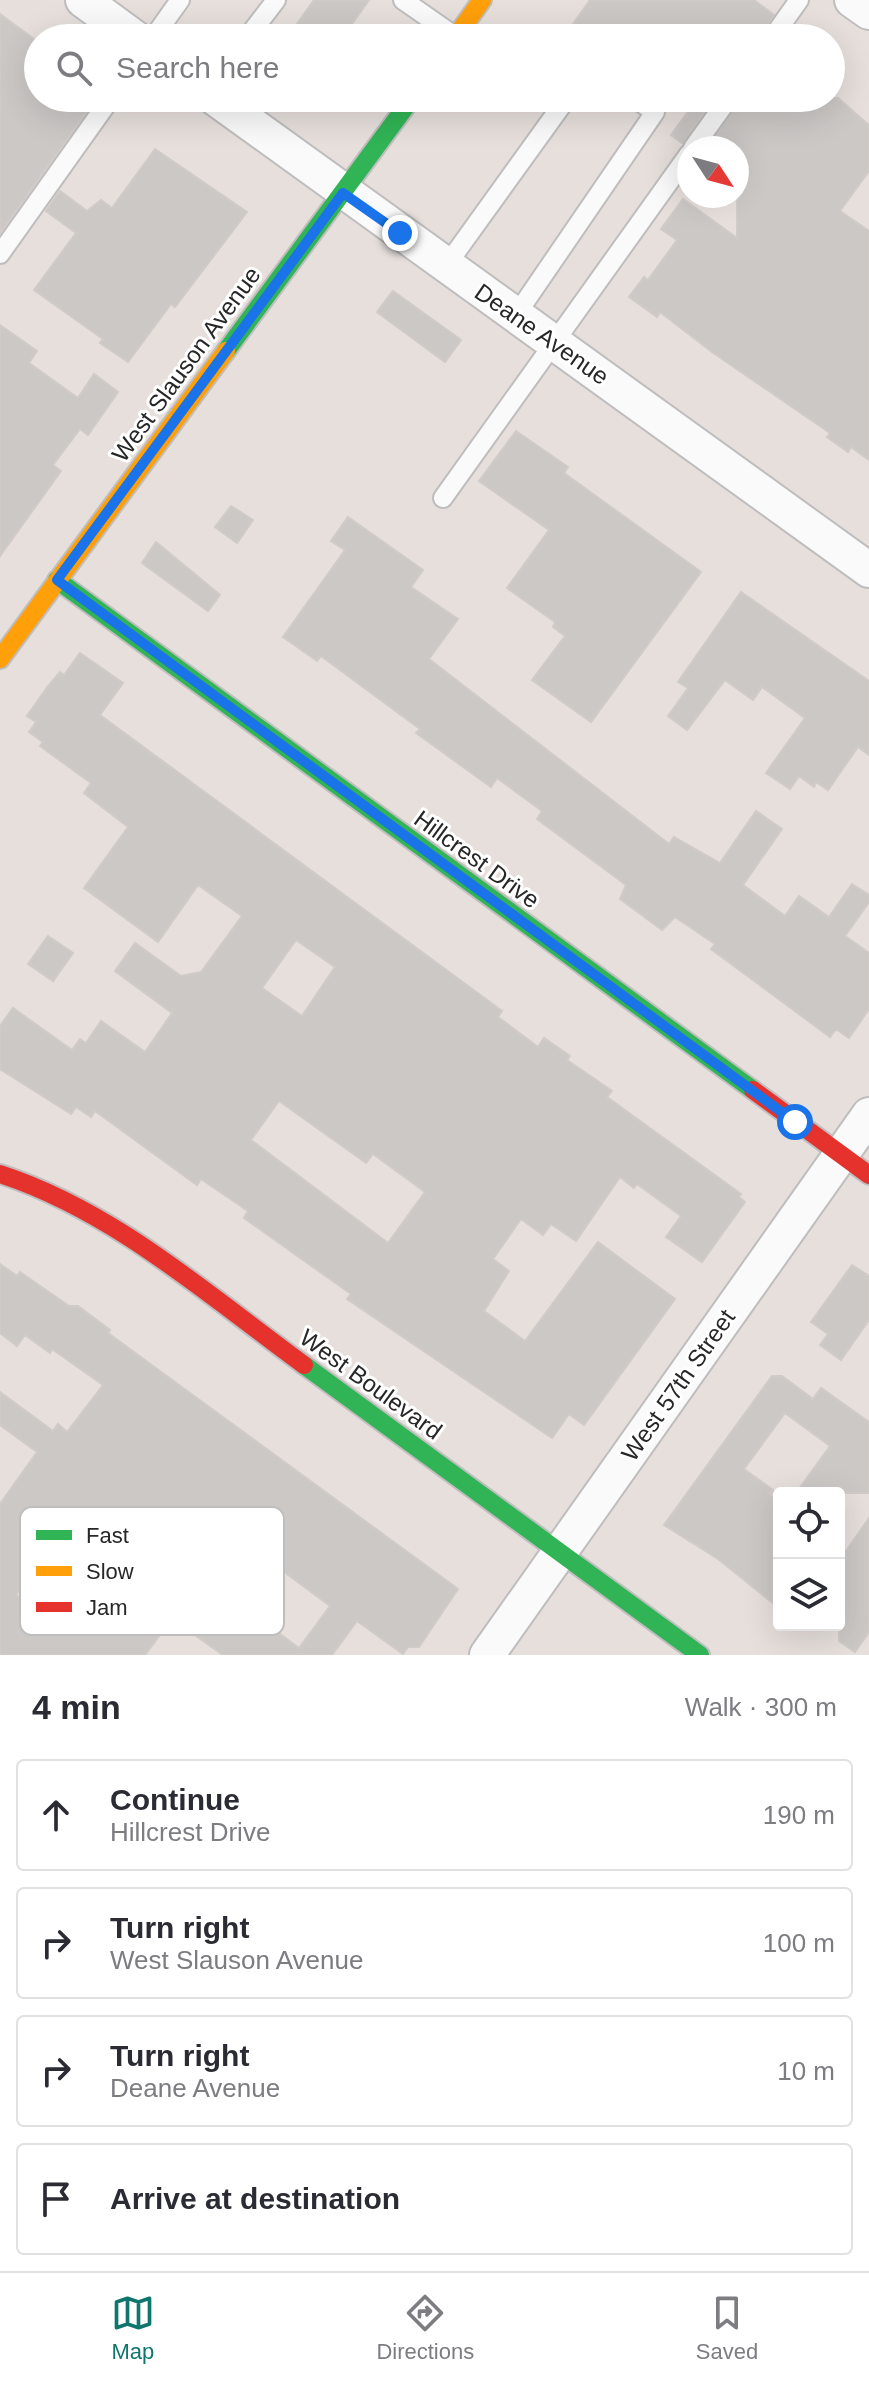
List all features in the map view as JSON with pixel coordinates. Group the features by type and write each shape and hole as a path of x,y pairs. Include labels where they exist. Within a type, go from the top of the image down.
{"street":[{"path":"83,0 116,24"},
{"path":"465,24 482,0"},
{"path":"852,0 869,12"},
{"name":"Deane Avenue","path":"234,112 869,570"},
{"name":"West Slauson Avenue","path":"0,659 402,112"},
{"name":"Hillcrest Drive","path":"57,580 869,1175"},
{"name":"West 57th Street","path":"487,1655 869,1115"},
{"name":"West Boulevard","path":"0,1174 25,1181 76,1205 149,1252 700,1655"}],"lane":[{"path":"163,24 180,0"},
{"path":"258,24 276,0"},
{"path":"403,0 436,24"},
{"path":"782,24 799,0"},
{"path":"0,254 101,112"},
{"path":"446,266 557,112"},
{"path":"516,315 655,112"},
{"path":"702,136 719,112"},
{"path":"443,498 677,171"}],"building":[{"path":"314,0 369,0 352,24 297,24"},
{"path":"590,0 754,0 774,15 768,24 573,24"},
{"path":"0,14 24,32 24,112 86,112 0,233"},
{"path":"845,104 869,125 869,171 840,211 869,231 869,460 851,447 848,452 827,437 830,433 712,352 660,312 657,317 629,297 644,277 648,280 677,240 661,229 677,207 695,208 737,238 737,208 749,208 749,136 716,136 732,112 845,112"},
{"path":"688,112 704,112 687,136 677,136 677,139 671,135"},
{"path":"155,149 247,212 175,307 171,304 128,362 100,343 103,339 34,290 76,233 46,211 60,191 87,211 101,200 112,208"},
{"path":"393,291 461,340 445,362 377,312"},
{"path":"0,325 37,351 29,363 78,398 94,374 118,392 88,435 80,429 53,465 61,471 0,556"},
{"path":"516,431 568,467 564,473 701,572 591,722 532,680 565,636 553,627 555,622 507,588 549,530 479,481"},
{"path":"231,506 253,520 237,543 215,527"},
{"path":"348,517 423,570 411,587 458,619 429,659 669,844 674,837 720,863 756,811 782,829 743,885 785,916 799,896 829,917 852,884 869,895 869,902 845,936 869,953 869,1009 849,1038 836,1029 830,1037 711,949 715,944 675,917 662,930 620,899 626,885 537,819 542,811 497,778 491,787 416,733 420,729 321,656 317,661 283,637 345,550 331,541"},
{"path":"156,542 220,595 208,611 142,563"},
{"path":"741,592 869,681 869,755 858,747 828,790 816,782 814,787 799,776 790,789 766,773 805,718 762,687 753,700 725,680 687,730 668,716 688,688 678,682"},
{"path":"80,653 123,683 100,715 502,1011 498,1017 538,1047 544,1038 570,1056 567,1060 612,1091 607,1097 741,1194 739,1197 745,1202 702,1262 666,1237 681,1216 637,1184 634,1188 620,1177 576,1241 551,1224 543,1235 521,1219 493,1259 509,1271 484,1311 525,1341 598,1242 675,1299 584,1425 569,1414 552,1438 347,1299 351,1294 244,1218 248,1211 201,1179 197,1185 95,1111 91,1117 76,1107 71,1114 0,1069 0,1026 13,1008 72,1050 80,1039 86,1043 101,1021 145,1052 172,1013 115,971 135,943 181,976 201,972 242,916 198,885 158,942 84,888 128,827 84,793 91,783 40,746 43,742 29,732 36,722 27,716 60,672 64,675","holes":["296,940 335,967 302,1016 262,988","279,1101 366,1163 373,1154 425,1192 388,1243 251,1140"]},
{"path":"48,936 73,953 53,981 28,964"},
{"path":"0,1264 17,1276 20,1272 69,1306 78,1306 110,1330 108,1333 458,1589 419,1647 408,1647 403,1654 357,1621 332,1655 223,1655 195,1635 281,1635 299,1648 330,1606 284,1572 284,1507 20,1507 20,1590 16,1595 20,1598 20,1635 160,1635 145,1655 0,1655 0,1504 37,1452 0,1425 0,1392 53,1431 58,1424 67,1432 103,1385 52,1349 50,1353 25,1335 17,1346 0,1333"},
{"path":"852,1265 869,1276 869,1320 841,1360 820,1345 828,1334 811,1322"},
{"path":"772,1376 782,1376 813,1399 821,1388 869,1422 869,1493 845,1493 845,1487 800,1487 830,1446 785,1413 744,1469 773,1490 773,1493 768,1493 773,1497 773,1603 718,1559 664,1525"},
{"path":"869,1518 869,1632 855,1652 839,1641 839,1631 845,1631 845,1552"}],"traffic: fast":[{"path":"226,351 402,112"},
{"path":"57,580 753,1090"},
{"path":"304,1365 700,1655"}],"traffic: slow":[{"path":"465,24 482,0"},
{"path":"0,659 226,351"}],"traffic: jam":[{"path":"753,1090 869,1175"},
{"path":"0,1174 42,1190 121,1232 304,1365"}],"route":[{"path":"400,233 343,193 57,580 795,1122"}]}
